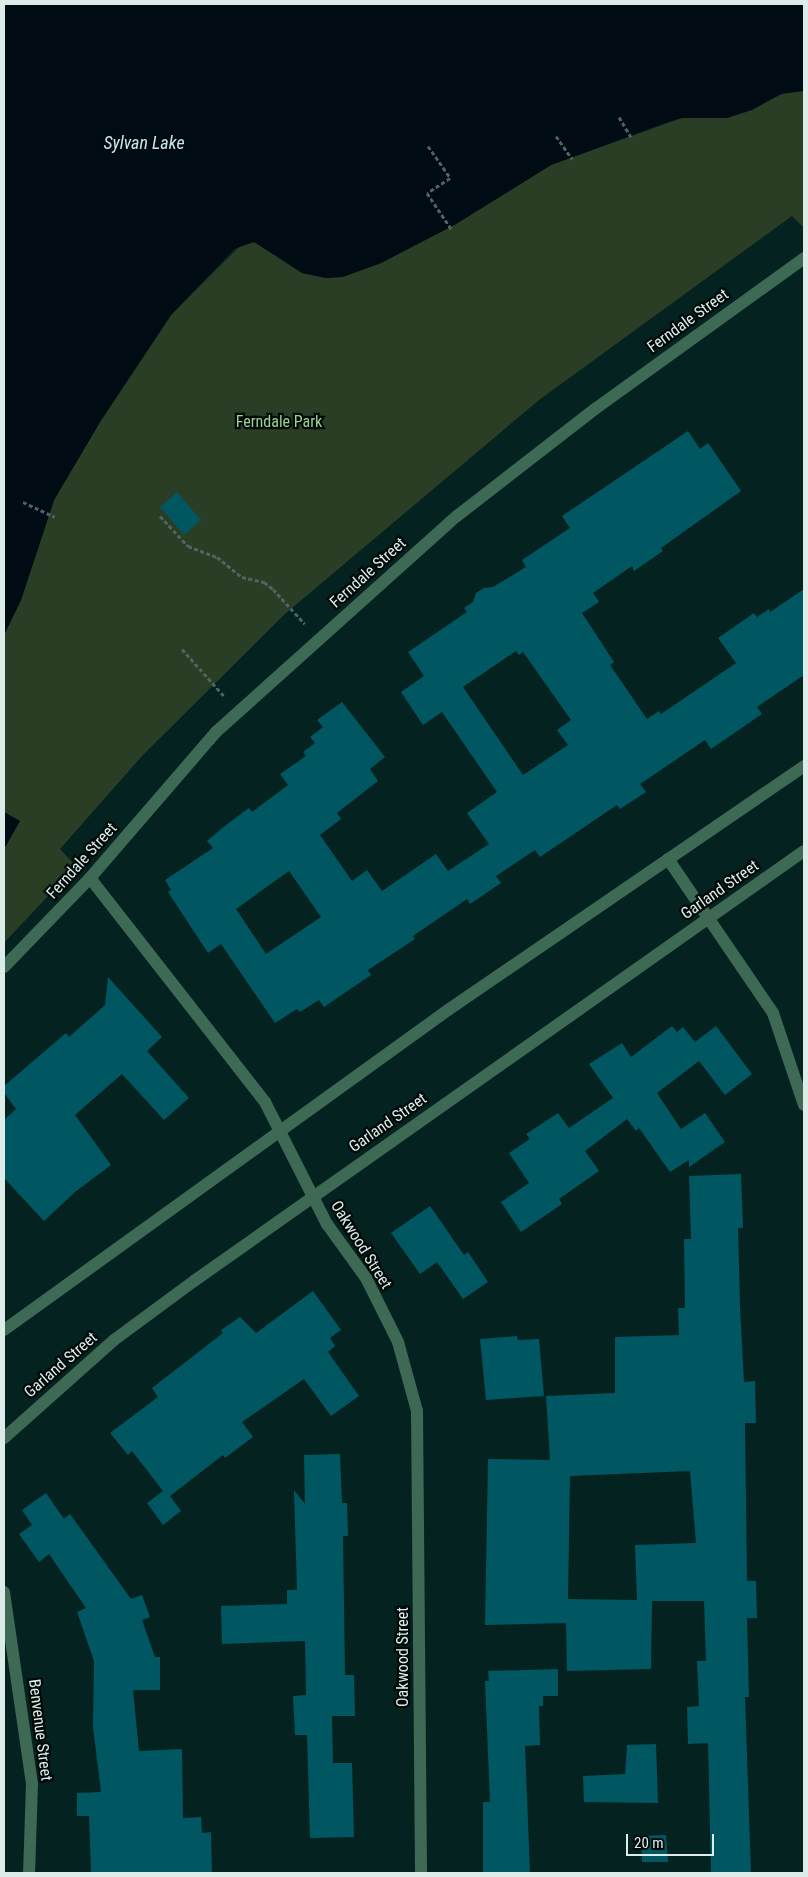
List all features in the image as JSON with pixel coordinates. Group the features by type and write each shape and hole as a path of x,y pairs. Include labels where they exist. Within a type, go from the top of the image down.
{"street":[{"name":"Ferndale Street","path":"4,967 90,878 216,732 457,516 595,409 804,258"},
{"path":"4,1330 503,970 804,766"},
{"name":"Garland Street","path":"4,1438 114,1340 312,1196 804,851"},
{"path":"668,859 773,1013 804,1105"},
{"name":"Oakwood Street","path":"90,878 265,1102 327,1224 366,1278 398,1342 417,1411 421,1873"},
{"name":"Benvenue Street","path":"4,1592 32,1784 29,1873"}],"path":[{"path":"619,117 631,138"},
{"path":"556,136 572,159"},
{"path":"428,146 450,178 427,193 452,230"},
{"path":"23,502 55,517"},
{"path":"160,516 188,546 217,558 242,577 264,582 293,611"},
{"path":"182,649 214,686"}],"green space":[{"name":"Ferndale Park","path":"789,91 804,91 804,228 792,216 539,400 286,613 142,756 60,849 76,866 4,943 4,849 19,822 4,812 4,635 21,600 54,500 100,422 171,315 241,245 254,242 266,247 302,273 326,278 343,276 381,263 456,224 551,165 682,118 727,118"}],"water":[{"name":"Sylvan Lake","path":"4,4 804,4 804,91 781,94 752,110 727,118 682,118 670,121 551,165 456,224 381,263 343,277 326,278 302,273 254,242 234,249 171,315 100,422 54,500 21,600 4,635"},
{"path":"4,812 20,821 4,849"}],"building":[{"path":"688,431 700,449 708,443 741,491 661,548 663,551 634,571 632,566 593,593 599,602 582,613 614,662 610,665 647,719 659,711 661,714 736,663 718,638 754,613 757,617 769,609 770,612 804,589 804,675 757,707 762,714 711,749 705,740 640,784 646,792 620,809 617,805 540,857 535,850 496,876 501,883 470,904 467,899 413,936 415,939 368,970 371,975 324,1007 319,1000 300,1012 297,1009 275,1023 221,944 208,953 168,892 171,890 165,880 213,848 207,841 226,825 249,808 252,812 288,785 280,774 306,756 303,752 315,743 310,737 323,727 317,720 342,702 385,757 370,769 378,781 337,813 341,819 320,835 352,881 367,870 382,891 436,854 448,871 489,844 467,813 497,792 442,712 423,725 401,692 424,676 408,652 467,612 464,608 473,602 476,593 484,588 493,587 526,567 522,560 570,528 562,516","holes":["516,651 519,655 523,652 571,720 557,730 568,745 523,775 463,687","289,871 321,917 266,954 236,909"]},
{"path":"177,492 201,520 184,535 160,507"},
{"path":"108,977 162,1037 147,1051 189,1098 164,1120 122,1074 75,1115 111,1165 75,1192 44,1221 4,1178 4,1120 16,1109 4,1093 4,1086 66,1033 69,1037 105,1005"},
{"path":"672,1026 677,1032 683,1027 695,1042 716,1026 752,1074 725,1095 699,1061 657,1093 681,1129 705,1113 725,1142 689,1167 689,1160 670,1172 639,1128 636,1131 627,1119 585,1151 599,1171 559,1199 562,1204 521,1232 501,1202 529,1183 509,1153 530,1139 526,1134 558,1113 569,1128 613,1098 589,1064 622,1043 631,1057"},
{"path":"741,1174 743,1228 738,1228 744,1382 755,1381 756,1423 745,1423 747,1581 756,1581 757,1618 747,1618 749,1697 745,1697 751,1873 711,1873 708,1743 688,1744 687,1707 699,1706 697,1661 706,1661 704,1601 652,1601 651,1669 567,1671 566,1623 485,1625 488,1459 550,1460 546,1396 615,1393 615,1337 679,1335 678,1308 685,1308 684,1239 691,1239 689,1176","holes":["690,1471 696,1543 635,1545 637,1600 568,1599 570,1476"]},
{"path":"430,1206 464,1255 468,1252 488,1282 463,1299 437,1262 420,1274 391,1233"},
{"path":"313,1291 341,1330 330,1338 335,1346 328,1352 359,1396 331,1416 304,1379 242,1422 253,1437 225,1458 223,1455 170,1496 181,1511 163,1525 147,1503 163,1491 132,1451 128,1455 110,1433 158,1397 152,1388 223,1333 221,1330 240,1317 256,1333"},
{"path":"517,1336 518,1340 539,1339 544,1396 486,1400 480,1339"},
{"path":"340,1454 342,1503 347,1503 348,1536 343,1536 345,1675 354,1675 355,1716 332,1716 333,1763 352,1763 354,1837 310,1838 307,1735 295,1735 293,1696 306,1695 305,1641 222,1644 221,1606 287,1604 287,1590 297,1590 294,1490 305,1504 304,1455"},
{"path":"46,1493 64,1519 70,1514 131,1599 142,1595 150,1617 142,1620 155,1657 160,1657 160,1690 133,1690 139,1751 182,1749 183,1818 201,1817 202,1833 211,1832 212,1873 91,1873 89,1816 77,1816 77,1793 101,1792 93,1727 94,1661 77,1612 86,1608 49,1554 39,1562 19,1534 32,1525 22,1510"},
{"path":"558,1669 558,1696 543,1696 543,1706 539,1706 540,1745 525,1746 530,1873 483,1873 483,1802 490,1802 485,1681 489,1681 488,1671"},
{"path":"656,1744 658,1803 584,1802 583,1776 625,1774 627,1745"},
{"path":"666,1835 668,1862 642,1862 641,1836"}]}
